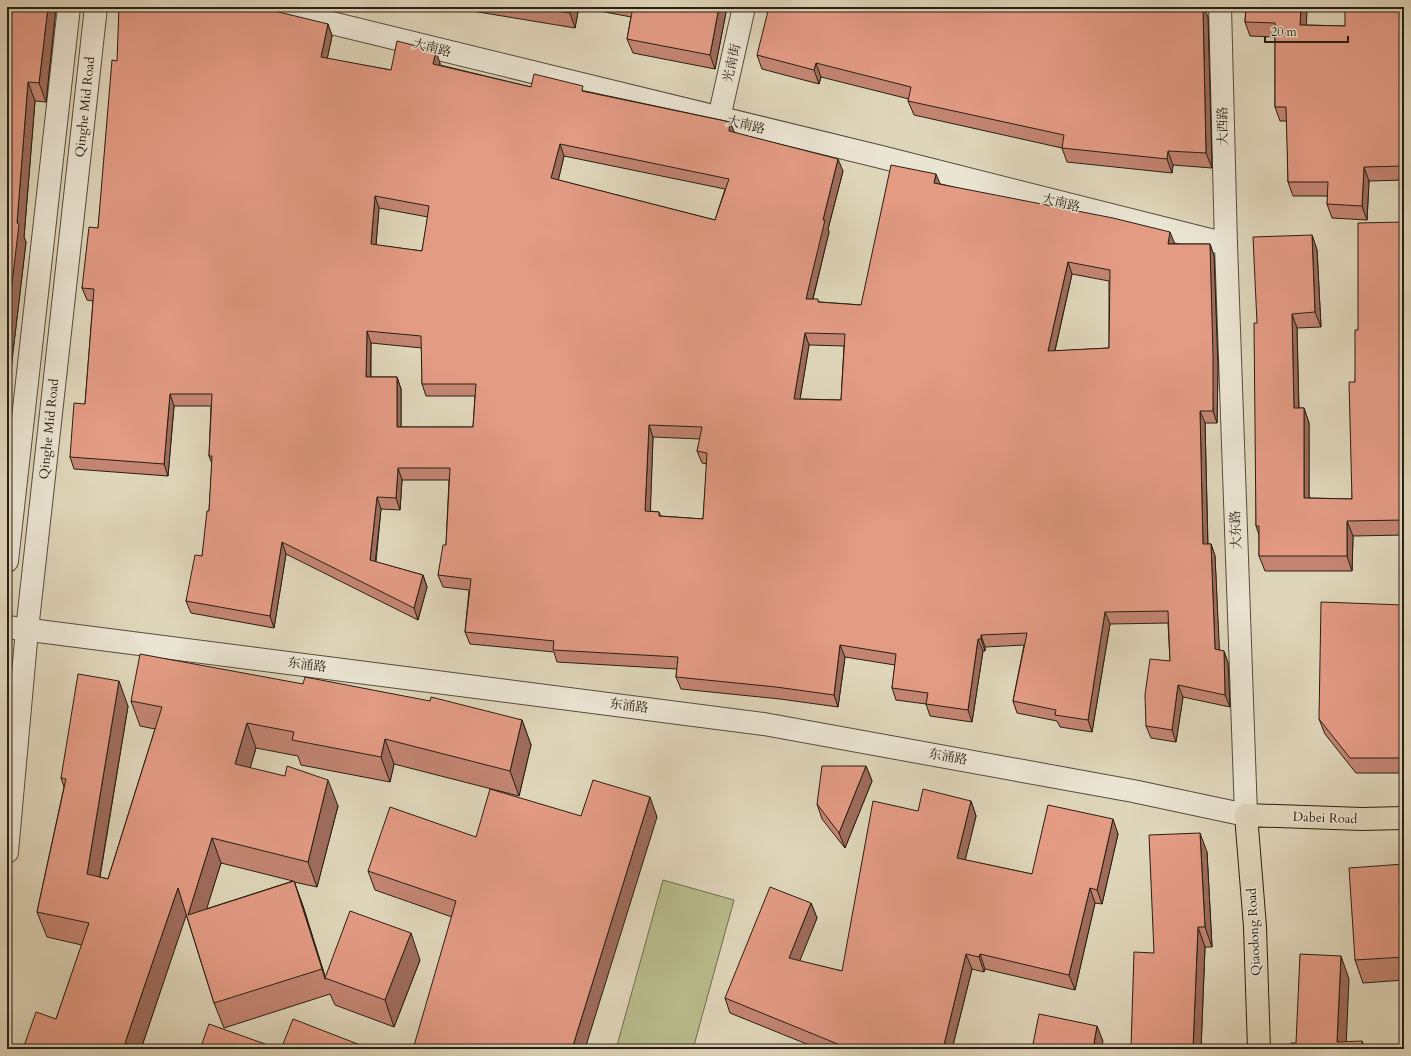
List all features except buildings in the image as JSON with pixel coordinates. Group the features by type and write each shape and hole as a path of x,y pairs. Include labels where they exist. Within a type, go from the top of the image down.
{"main road":[{"name":"Dabei Road","path":"1246,815 1362,819 1404,818"},
{"name":"Qiaodong Road","path":"1246,815 1255,927 1259,1049"}],"street":[{"name":"Qinghe Mid Road","path":"7,560 69,7"},
{"name":"Qinghe Mid Road","path":"7,852 17,628 96,7"},
{"name":"大南路","path":"266,7 1226,244"},
{"name":"光南街","path":"719,118 744,7"},
{"name":"大西路","path":"1220,7 1226,244"},
{"name":"大东路","path":"1226,244 1246,815"},
{"name":"东涌路","path":"17,628 764,724 1125,790 1246,815"}],"green space":[{"path":"663,880 734,900 693,1049 616,1049"}]}
